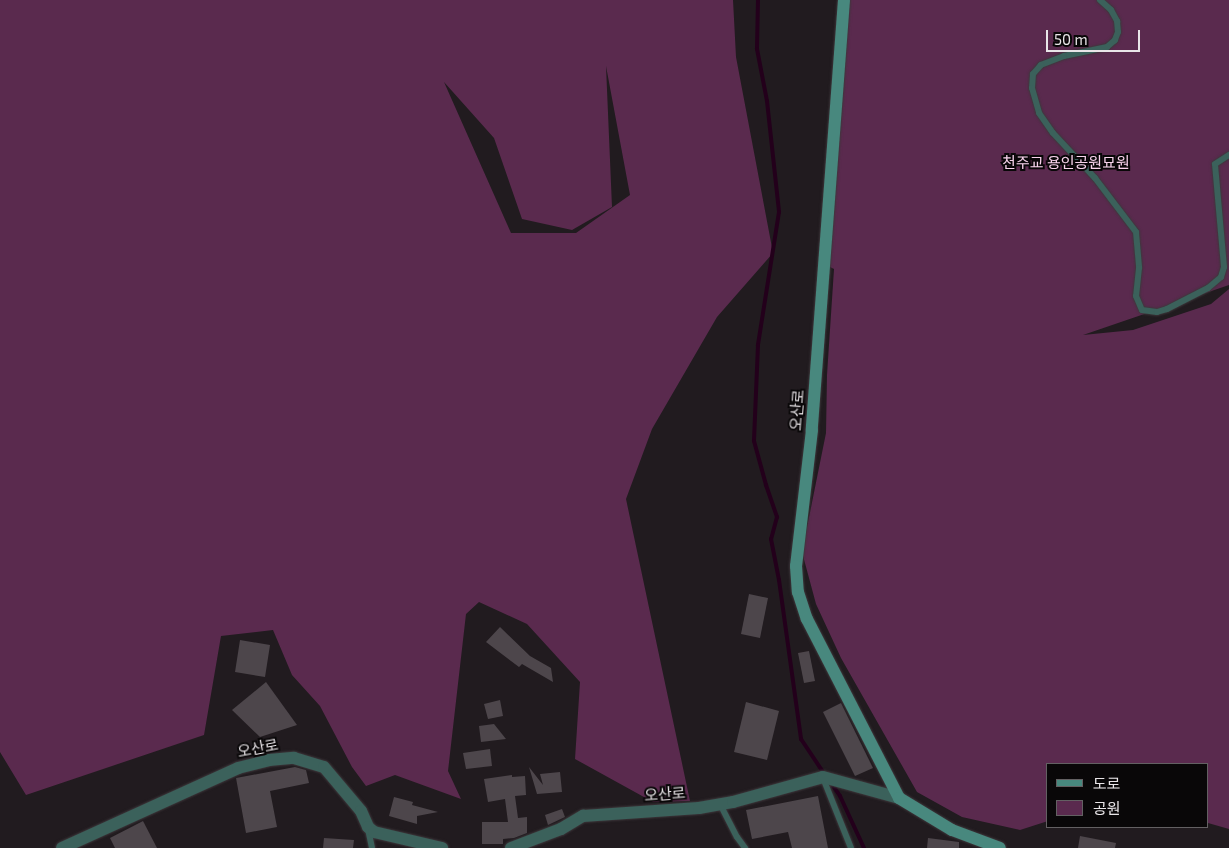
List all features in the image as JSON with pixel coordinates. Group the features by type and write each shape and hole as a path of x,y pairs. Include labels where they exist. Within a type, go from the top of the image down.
{"street":[{"name":"오산로","path":"844,0 812,430 796,579 807,619 899,798"},
{"name":"오산로","path":"62,848 238,768 294,758 324,766 361,811 368,828"},
{"name":"오산로","path":"512,848 562,829 583,816 698,808 823,777"},
{"path":"823,777 899,798 952,830 1000,848"},
{"path":"368,828 391,836 442,848"}],"lane":[{"path":"1100,0 1111,10 1116,21 1118,32 1115,40 1107,47 1064,56 1041,65 1033,74 1032,88 1039,113 1053,133 1095,178 1136,232 1139,268 1136,296 1142,310 1156,312 1167,309 1208,288 1221,278 1224,267 1215,164 1229,155"},
{"path":"823,777 851,848"},
{"path":"720,804 737,837 745,848"},
{"path":"368,828 372,848"}],"green space":[{"path":"0,0 733,0 736,57 773,253 717,317 652,429 626,499 690,801 653,802 575,759 580,682 527,624 479,602 466,614 448,771 461,799 395,775 366,786 352,767 320,706 292,675 273,630 221,636 204,735 26,795 0,752","holes":["606,66 630,195 576,233 511,233 444,82 494,138 522,219 572,230 612,207"]},
{"name":"천주교 용인공원묘원","path":"844,0 1229,0 1229,285 1083,335 1133,330 1211,304 1229,289 1229,829 1209,823 1209,763 1046,763 1046,822 1020,830 962,817 917,792 841,658 816,604 802,552 826,433 827,375 834,269 824,264"}],"building":[{"path":"749,594 768,598 760,638 741,634"},
{"path":"500,627 530,656 551,668 553,682 522,664 519,667 486,642"},
{"path":"240,640 270,645 265,677 235,672"},
{"path":"809,651 815,681 804,683 798,653"},
{"path":"266,682 297,725 260,737 232,710"},
{"path":"500,700 503,716 488,719 484,704"},
{"path":"746,702 779,711 767,760 734,752"},
{"path":"841,703 873,768 855,776 823,712"},
{"path":"494,724 506,739 481,742 479,726"},
{"path":"490,749 492,766 466,769 463,753"},
{"path":"295,767 306,770 309,783 270,791 277,827 246,833 236,778"},
{"path":"529,767 543,785 540,774 560,772 562,792 537,794"},
{"path":"512,775 512,777 525,776 526,795 515,796 518,818 527,817 527,833 514,838 503,839 503,844 482,844 482,822 508,822 505,799 488,802 484,779"},
{"path":"818,796 828,848 792,848 788,832 752,839 746,810"},
{"path":"394,797 413,802 412,805 438,812 417,816 417,824 389,816"},
{"path":"562,809 565,817 548,825 545,815"},
{"path":"143,821 157,848 115,848 110,838"},
{"path":"1080,836 1116,843 1115,848 1078,848"},
{"path":"324,838 354,840 353,848 323,848"},
{"path":"928,838 959,842 959,848 927,848"}],"waterway":[{"path":"758,0 757,49 767,101 779,212 758,345 754,441 777,517 771,539 779,580 801,739 825,775"},
{"path":"831,783 840,796 864,848"}]}
